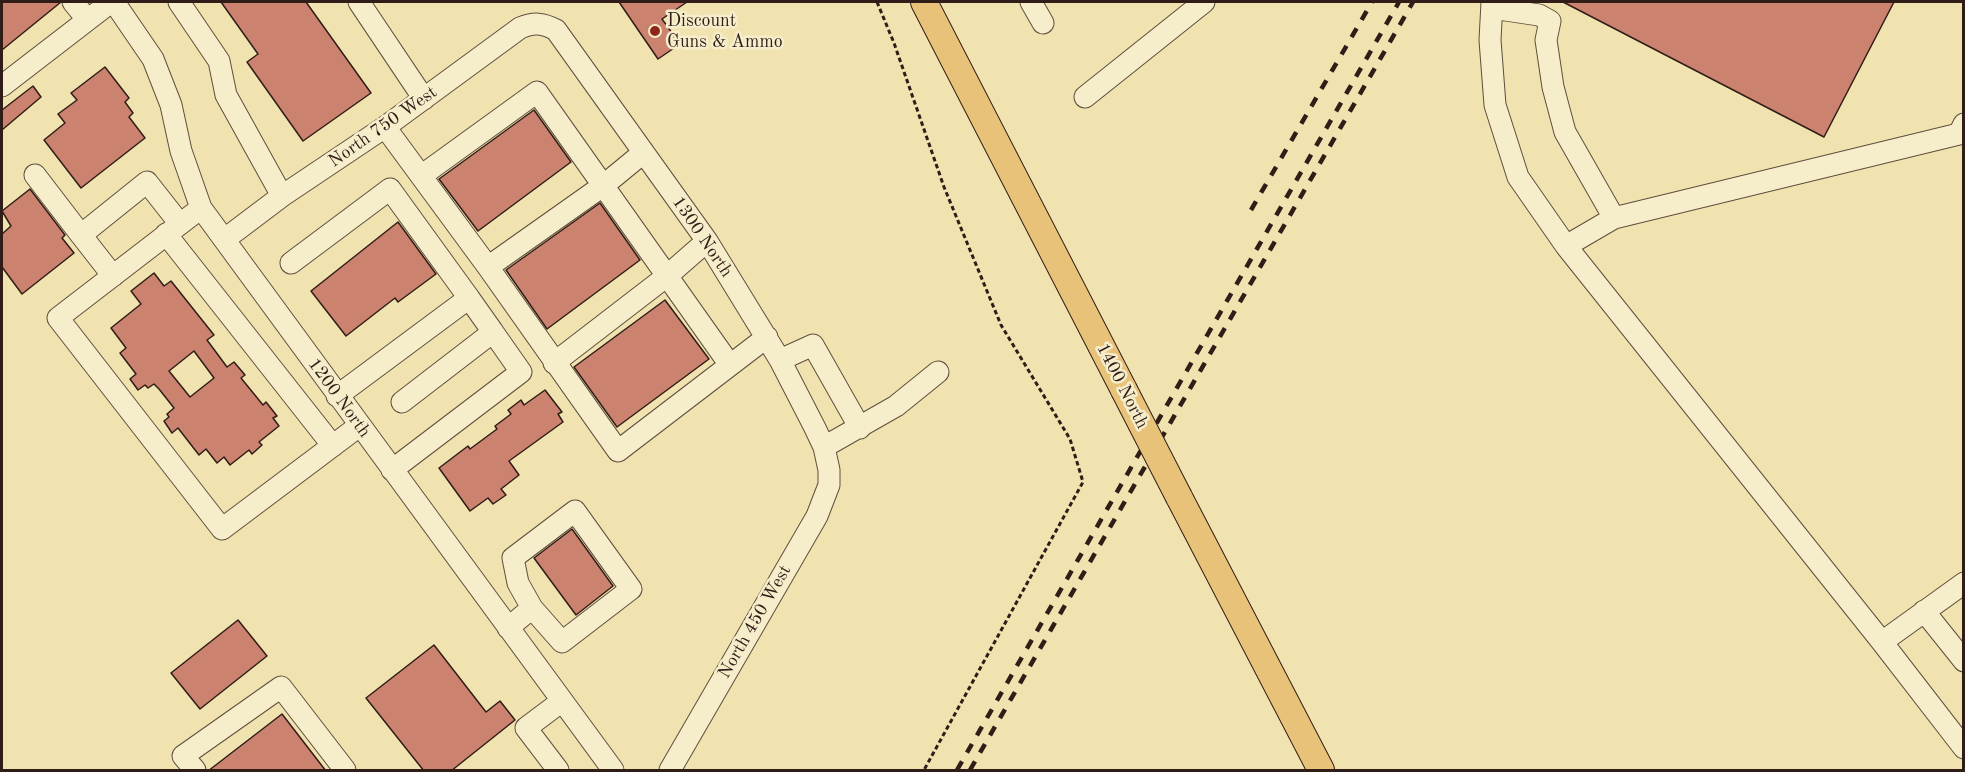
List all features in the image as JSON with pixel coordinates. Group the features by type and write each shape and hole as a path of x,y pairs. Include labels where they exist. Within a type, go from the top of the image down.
{"main road":[{"name":"1400 North","path":"924,2 1321,771"}],"street":[{"path":"73,2 87,19"},
{"path":"179,2 219,61 226,95 282,196"},
{"path":"359,2 424,99"},
{"path":"1031,2 1042,23"},
{"path":"1085,97 1204,2"},
{"path":"2,86 87,19 120,4"},
{"name":"1200 North","path":"120,4 153,59 171,105 181,151 201,207 613,771"},
{"path":"1614,218 1565,132 1553,87 1546,40 1550,21 1539,15 1492,5 1490,39 1495,105 1518,177 1566,246 1964,748"},
{"name":"North 750 West","path":"225,239 282,196 385,127 520,28 531,23 544,24"},
{"name":"1300 North","path":"544,24 556,30 561,36 706,241 780,360 824,447 829,470"},
{"path":"421,176 537,92 730,365"},
{"path":"1566,246 1614,218 1959,134 1964,124"},
{"path":"385,127 488,267 618,451 767,337"},
{"path":"488,267 604,185 643,153"},
{"path":"35,175 113,276"},
{"path":"81,234 147,182 173,229 333,446"},
{"path":"291,263 390,189 521,372 392,470"},
{"path":"201,207 58,318 222,529 359,426"},
{"path":"554,363 667,276 706,241"},
{"path":"337,396 470,298"},
{"path":"402,402 493,332"},
{"path":"780,360 813,345 860,428"},
{"path":"824,447 896,406 938,372"},
{"name":"North 450 West","path":"670,771 817,516 829,485 829,470"},
{"path":"575,511 631,589 562,642 532,608 518,583 513,558 575,511"},
{"path":"1882,642 1964,582"},
{"path":"508,628 532,608"},
{"path":"1924,611 1964,661"},
{"path":"195,771 183,756 281,687 345,771"},
{"path":"558,771 526,728 562,701"}],"path":[{"path":"877,2 894,43 944,187 1001,325 1070,439 1083,482 924,771"}],"building":[{"path":"2,2 61,2 2,50"},
{"path":"221,2 306,2 371,93 303,141 247,62 258,54"},
{"name":"Discount Guns & Ammo","path":"619,2 687,2 662,19 680,44 658,59"},
{"path":"1563,2 1894,2 1824,137"},
{"path":"105,67 129,98 125,102 133,113 129,117 145,138 81,188 44,140 65,123 58,114 77,100 71,93"},
{"path":"33,86 41,97 2,130 2,110"},
{"path":"534,110 571,162 478,231 439,179"},
{"path":"30,189 65,235 62,238 74,253 22,294 2,267 2,234 11,226 2,211"},
{"path":"600,203 640,260 547,329 506,270"},
{"path":"398,222 436,274 398,302 395,298 346,336 311,291"},
{"path":"154,273 164,286 171,281 214,335 207,340 227,367 234,362 245,375 241,378 263,405 266,402 277,416 273,418 279,426 259,442 262,445 252,454 249,450 230,465 224,457 217,463 206,449 199,455 178,428 172,433 164,421 169,417 167,414 174,408 159,389 154,384 148,388 145,385 138,390 130,379 136,374 120,353 126,348 111,328 141,304 131,291","holes":["194,351 214,378 190,397 169,371"]},
{"path":"665,300 709,359 617,427 574,367"},
{"path":"545,390 562,412 558,414 563,422 509,461 519,475 501,489 506,495 493,504 488,498 470,511 439,468 468,446 470,449 497,429 495,426 511,414 508,410 521,400 524,405"},
{"path":"572,529 613,586 576,615 534,558"},
{"path":"238,620 267,656 200,709 171,673"},
{"path":"434,645 486,712 500,701 515,720 451,771 424,771 366,698"},
{"path":"282,714 326,771 208,771"}],"railway":[{"path":"1251,210 1372,2"},
{"path":"957,770 1399,2"},
{"path":"970,770 1413,2"}],"place":[{"name":"Discount Guns & Ammo","path":"655,31"}]}
